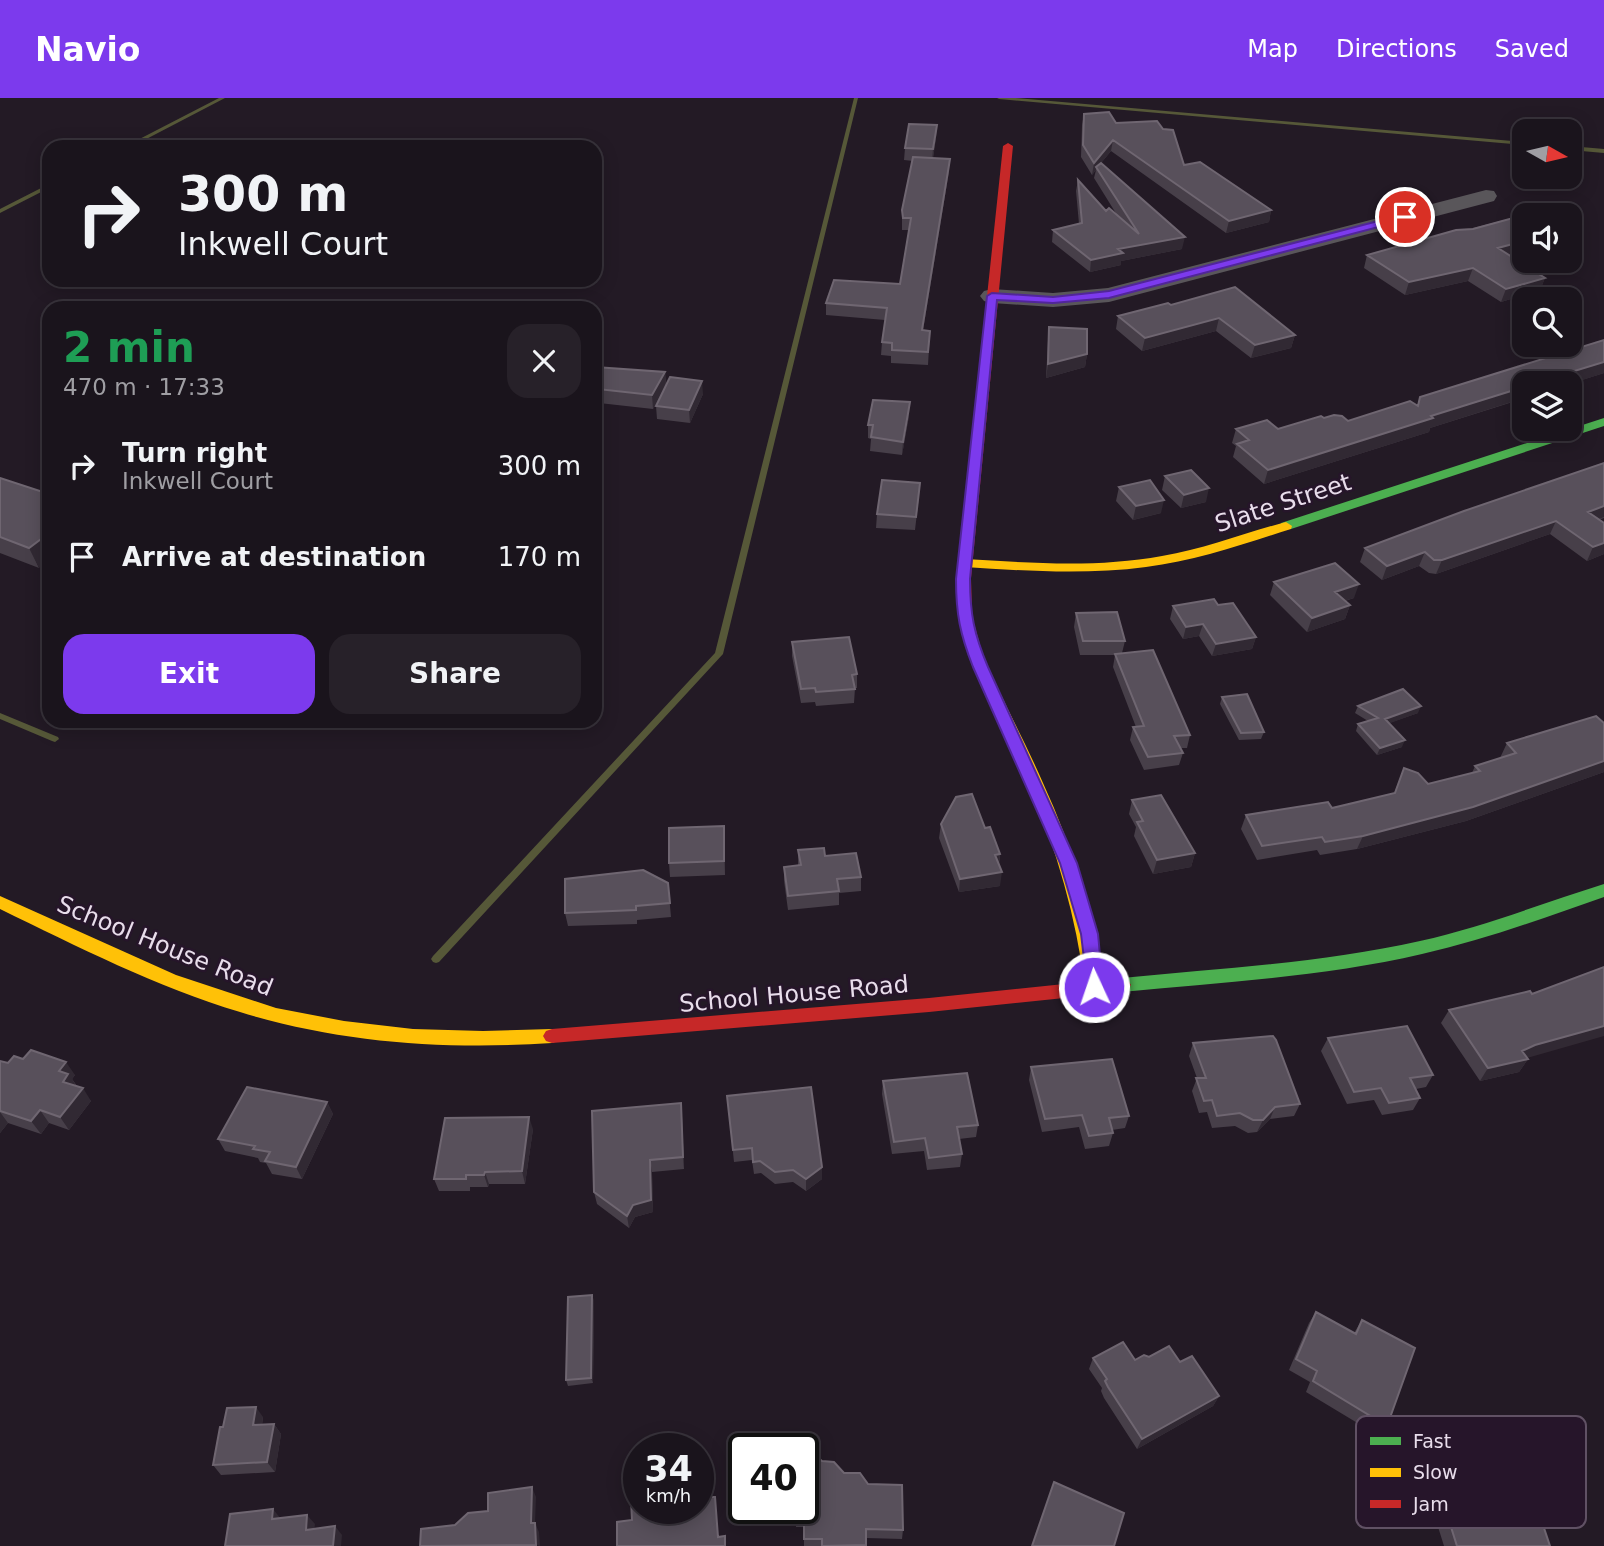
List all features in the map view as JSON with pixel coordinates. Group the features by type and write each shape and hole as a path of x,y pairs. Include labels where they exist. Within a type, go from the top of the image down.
{"street":[{"path":"1008,146 962,595 968,636 1069,863 1088,930 1094,987"},
{"path":"992,296 1053,300 1109,295 1486,196"},
{"name":"Slate Street","path":"965,563 1036,568 1109,566 1198,553 1604,422"},
{"name":"School House Road","path":"0,902 131,962 203,991 275,1015 336,1028 418,1037 511,1039 679,1027 1334,963 1420,948 1504,924 1604,890"}],"building":[{"path":"1109,112 1116,123 1157,121 1163,129 1173,130 1184,165 1200,162 1271,210 1229,221 1113,140 1094,163 1083,145 1084,114"},
{"path":"909,124 937,125 933,149 905,148"},
{"path":"913,157 950,159 922,330 930,331 928,352 892,350 892,343 882,342 887,308 826,303 834,280 900,284 911,218 903,218 902,210"},
{"path":"1101,163 1185,237 1118,249 1123,253 1091,260 1053,230 1082,223 1078,180 1106,211 1109,208 1139,234 1096,167"},
{"path":"1512,218 1512,244 1498,248 1512,257 1512,273 1537,273 1545,278 1506,289 1473,268 1409,282 1367,255 1456,230 1473,229"},
{"path":"1235,287 1295,335 1255,345 1219,318 1145,338 1118,316 1168,303 1171,305"},
{"path":"1049,327 1087,329 1087,354 1048,364"},
{"path":"1604,340 1604,362 1574,371 1512,371 1512,391 1268,470 1237,444 1249,440 1236,429 1267,420 1278,429 1321,416 1342,416 1348,421 1410,401 1418,406 1420,397 1549,357 1582,357 1582,347"},
{"path":"602,368 665,372 652,395 602,389"},
{"path":"670,377 702,381 689,410 656,406"},
{"path":"873,400 910,402 903,442 871,437 873,425 868,425"},
{"path":"1604,463 1604,506 1588,512 1604,523 1604,543 1593,547 1556,521 1442,560 1434,560 1425,552 1387,566 1365,548 1464,511"},
{"path":"1191,470 1209,488 1184,495 1165,476"},
{"path":"0,478 42,492 42,538 29,548 0,537"},
{"path":"882,480 920,483 916,517 877,514"},
{"path":"1150,480 1164,500 1136,506 1119,487"},
{"path":"1335,563 1359,584 1335,592 1350,605 1312,618 1274,582"},
{"path":"1214,599 1218,605 1233,603 1256,637 1216,644 1203,624 1186,627 1173,606"},
{"path":"1117,612 1125,641 1083,641 1076,613"},
{"path":"849,637 857,674 852,675 855,689 816,692 815,688 801,689 792,642"},
{"path":"1153,650 1190,735 1174,736 1183,753 1148,757 1133,727 1144,726 1115,654"},
{"path":"1403,689 1421,706 1385,719 1405,740 1380,748 1358,724 1378,718 1358,706"},
{"path":"1247,694 1264,732 1241,733 1222,697"},
{"path":"1596,716 1604,723 1604,761 1473,807 1363,836 1325,842 1322,837 1262,846 1246,815 1328,802 1332,808 1395,793 1404,768 1418,773 1428,784 1480,771 1475,766 1516,753 1507,743"},
{"path":"972,794 985,828 990,827 1000,854 995,855 1002,872 960,879 941,824 956,797"},
{"path":"1161,795 1195,853 1157,860 1137,822 1143,821 1132,800"},
{"path":"724,826 724,861 669,863 669,828"},
{"path":"824,848 825,856 856,853 861,877 837,879 839,891 788,896 784,867 801,865 798,850"},
{"path":"643,870 668,883 670,903 636,906 636,910 565,913 565,879"},
{"path":"1604,967 1604,1026 1535,1045 1522,1051 1528,1059 1488,1068 1449,1010 1530,991 1532,994"},
{"path":"1407,1026 1433,1075 1410,1078 1420,1098 1389,1103 1381,1088 1354,1092 1328,1038"},
{"path":"1273,1036 1300,1104 1275,1107 1263,1120 1253,1120 1240,1113 1217,1116 1212,1100 1204,1101 1196,1078 1206,1078 1193,1043"},
{"path":"31,1050 66,1062 59,1071 68,1074 63,1082 83,1088 60,1117 40,1110 31,1121 0,1111 0,1061 8,1063 14,1056 23,1059"},
{"path":"1112,1059 1129,1116 1109,1118 1113,1133 1089,1136 1082,1115 1045,1119 1031,1067"},
{"path":"967,1073 978,1125 957,1127 962,1154 929,1158 925,1138 894,1142 883,1081"},
{"path":"247,1087 327,1102 296,1167 265,1161 270,1152 253,1149 255,1146 218,1139"},
{"path":"811,1087 822,1167 806,1179 793,1170 775,1172 760,1161 753,1162 752,1148 733,1150 727,1096"},
{"path":"681,1103 683,1157 650,1160 651,1200 633,1205 627,1216 594,1192 592,1111"},
{"path":"529,1117 522,1171 485,1172 484,1175 466,1175 466,1179 434,1179 445,1118"},
{"path":"592,1295 591,1378 566,1380 568,1297"},
{"path":"1316,1312 1356,1334 1362,1320 1415,1348 1391,1416 1371,1416 1313,1381 1317,1371 1296,1359"},
{"path":"1123,1342 1135,1360 1144,1355 1149,1357 1169,1346 1180,1362 1192,1356 1219,1396 1142,1439 1108,1387 1105,1381 1107,1379 1093,1358"},
{"path":"256,1407 253,1425 274,1424 267,1462 213,1465 220,1427 223,1427 227,1408"},
{"path":"819,1459 834,1462 844,1473 860,1473 868,1484 902,1485 903,1530 866,1529 866,1545 822,1546 822,1539 804,1539 804,1524 819,1524"},
{"path":"1054,1482 1124,1513 1114,1546 1032,1546"},
{"path":"532,1487 531,1523 535,1523 536,1545 420,1546 421,1529 455,1525 468,1513 488,1511 488,1493"},
{"path":"715,1497 718,1537 725,1536 725,1546 617,1546 617,1522 714,1524"},
{"path":"273,1509 272,1519 307,1515 306,1530 335,1526 333,1546 225,1546 230,1514"},
{"path":"1451,1528 1544,1528 1550,1546 1457,1546"}],"waterway":[{"path":"141,140 223,98"},
{"path":"436,959 719,654 856,98"},
{"path":"999,98 1512,143"},
{"path":"1582,149 1604,151"},
{"path":"0,211 42,190"},
{"path":"0,716 55,739"}],"traffic: fast":[{"path":"1286,526 1604,422"},
{"path":"1122,985 1346,962 1420,948 1513,922 1604,890"}],"traffic: slow":[{"path":"965,563 1079,568 1147,563 1200,552 1286,526"},
{"path":"975,652 1036,783 1056,833 1080,908 1094,987"},
{"path":"0,902 170,980 205,994 276,1015 344,1029 413,1036 483,1039 552,1036"}],"traffic: jam":[{"path":"975,652 965,616 964,578 1008,146"},
{"path":"552,1036 929,1005 1122,985"}],"route":[{"path":"1094,987 1092,948 1069,863 981,667 968,636 963,614 963,579 992,296 1053,300 1109,295 1405,217"}]}
